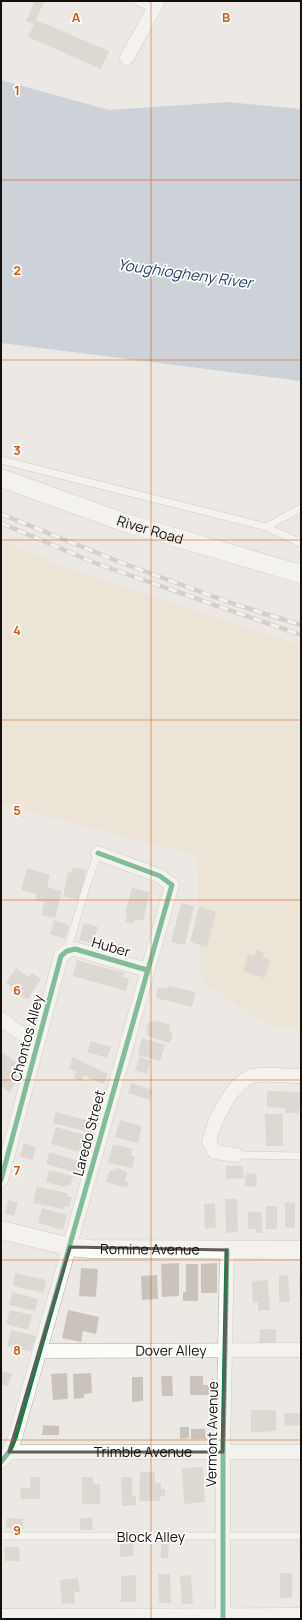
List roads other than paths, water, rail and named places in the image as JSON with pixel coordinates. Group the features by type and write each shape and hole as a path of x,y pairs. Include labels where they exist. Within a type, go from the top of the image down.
{"street":[{"path":"127,58 157,5"},
{"name":"River Road","path":"1,478 123,522 301,574"},
{"name":"Laredo Street","path":"5,1457 15,1438 172,884 160,876 98,853"},
{"name":"Huber","path":"67,951 75,949 147,970"},
{"name":"Chontos Alley","path":"1,1180 61,956 67,951"},
{"path":"1,1019 37,1044"},
{"path":"236,1155 215,1152 209,1142 212,1129 226,1102 238,1085 252,1076 301,1076"},
{"name":"Romine Avenue","path":"1,1230 70,1247 90,1249 301,1250"},
{"name":"Vermont Avenue","path":"223,1617 223,1452 227,1250"},
{"name":"Dover Alley","path":"40,1351 301,1350"},
{"name":"Trimble Avenue","path":"5,1457 223,1452 301,1452"},
{"path":"1,1616 223,1617 301,1615"}],"lane":[{"path":"136,1 157,5"},
{"path":"1,460 266,527 301,543"},
{"path":"266,527 301,508"},
{"path":"67,951 98,853"},
{"path":"236,1155 301,1156"},
{"name":"Block Alley","path":"1,1536 301,1536"}],"water":[{"name":"Youghiogheny River","path":"1,80 109,110 228,102 301,109 301,381 1,343"}],"railway":[{"path":"1,514 122,563 234,604 301,625"},
{"path":"1,523 95,563 301,635"}]}
